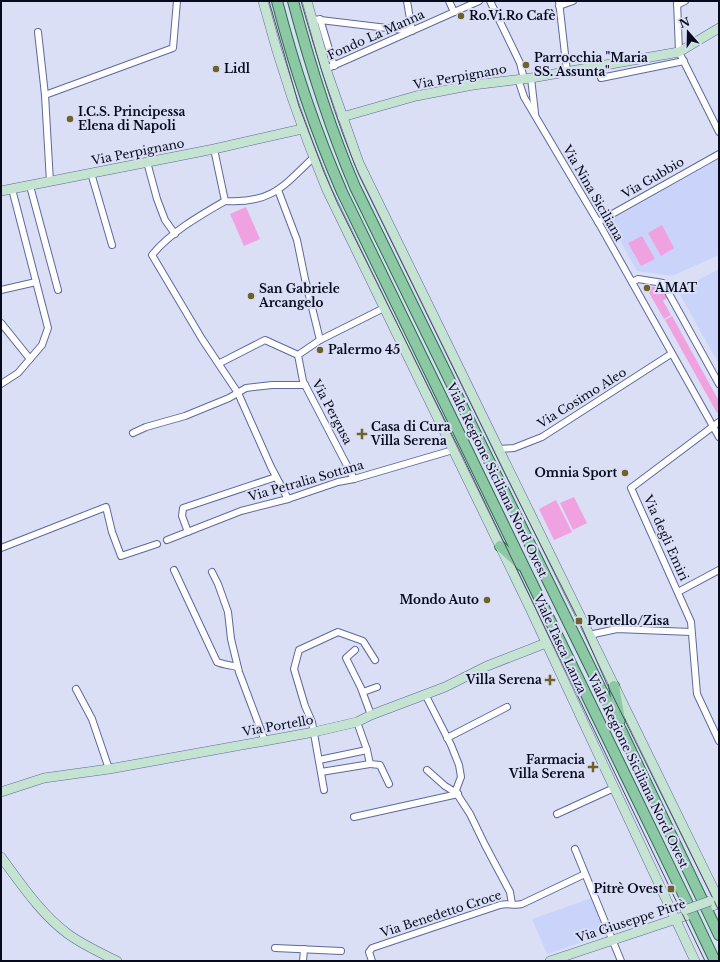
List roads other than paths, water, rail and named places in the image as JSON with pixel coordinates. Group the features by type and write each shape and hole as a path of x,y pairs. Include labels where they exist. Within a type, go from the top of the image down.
{"main road":[{"name":"Viale Regione Siciliana Nord Ovest","path":"277,1 303,93 335,177 526,569 714,961"},
{"name":"Viale Regione Siciliana Nord Ovest","path":"293,1 318,91 334,137 355,187 622,732 719,934"},
{"path":"500,546 526,569"},
{"path":"614,686 622,732"}],"street":[{"path":"44,95 173,48 176,1"},
{"path":"220,364 265,340 298,355 320,340 384,308 338,216 313,158 278,56 263,1"},
{"name":"Viale Regione Siciliana Nord Ovest","path":"307,1 316,19 330,67 342,117 359,163 709,879 715,901"},
{"path":"316,19 412,31 407,1"},
{"path":"449,1 454,12"},
{"name":"Fondo La Manna","path":"330,67 478,1"},
{"path":"490,1 520,63 524,79"},
{"path":"567,72 559,3 573,1"},
{"path":"684,1 677,3 679,52 719,132"},
{"name":"Via Perpignano","path":"342,117 416,96 473,85 524,79 679,52 719,28"},
{"path":"38,32 50,182"},
{"path":"601,78 684,61"},
{"name":"Via Nina Siciliana","path":"524,79 535,116"},
{"name":"Via Nina Siciliana","path":"524,79 524,97 598,222 719,437"},
{"name":"Via Perpignano","path":"1,191 214,149 302,129"},
{"path":"214,149 225,201"},
{"name":"Via Gubbio","path":"598,222 719,154"},
{"path":"288,499 276,477 238,393 202,339 152,255 159,246 191,222 225,201 241,202 264,198 278,190 313,158"},
{"path":"147,162 157,200 165,220 175,234"},
{"path":"91,173 112,245"},
{"path":"30,186 58,290"},
{"path":"1,384 18,373 42,345 48,328 12,189"},
{"path":"278,190 297,240 320,340"},
{"path":"632,282 638,279 663,283 719,384"},
{"path":"1,290 36,282"},
{"name":"Viale Tasca Lanza","path":"384,308 546,642 668,905"},
{"path":"1,323 30,359"},
{"name":"Via Cosimo Aleo","path":"499,449 514,448 542,437 671,354"},
{"name":"Via Pergusa","path":"298,355 303,381 354,479"},
{"path":"133,434 146,427 185,416 238,393 246,388 272,385 305,385"},
{"name":"Via degli Emiri","path":"719,422 631,488 690,622 697,694 719,740"},
{"name":"Via Petralia Sottana","path":"167,540 241,511 288,499 338,482 354,479 453,450"},
{"path":"188,532 182,516 184,508 276,477"},
{"path":"1,548 106,507 112,532 121,556 157,544"},
{"path":"174,570 217,662 224,666 230,665 237,667"},
{"path":"678,592 719,570"},
{"path":"212,572 228,612 231,640 237,667 265,740"},
{"path":"589,635 617,629 691,632"},
{"path":"324,790 314,732 294,669 298,650 338,632 363,641 375,660"},
{"name":"Via Portello","path":"1,792 44,778 109,769 314,732 357,722 370,712 445,687 487,666 546,642"},
{"path":"355,650 346,658 363,692 370,712"},
{"path":"363,692 377,687"},
{"path":"76,689 92,719 109,769"},
{"path":"425,694 459,765 460,777 457,792 510,892 512,904"},
{"path":"447,738 507,707"},
{"path":"357,722 367,750 370,764"},
{"path":"319,760 367,750"},
{"path":"321,772 370,764 380,765 389,784"},
{"path":"427,770 450,791 457,792"},
{"path":"557,814 614,788"},
{"path":"354,817 457,792"},
{"path":"575,849 621,961"},
{"path":"1,857 25,890 59,926 68,934 89,947 117,961"},
{"name":"Via Benedetto Croce","path":"372,961 369,952 370,950 500,905 508,903 522,904 585,874"},
{"path":"709,879 719,885"},
{"name":"Via Giuseppe Pitrè","path":"550,961 675,919 686,912 715,901"},
{"path":"668,905 695,961"},
{"name":"Via Giuseppe Pitrè","path":"668,905 678,911 686,912"},
{"path":"275,948 341,951"},
{"path":"303,961 304,949"}],"tram line":[{"path":"269,1 299,106 337,202 462,455 705,961"},
{"path":"301,1 320,67 350,154 359,175 506,476 579,621 606,682 719,911"}],"place":[{"name":"Ro.Vi.Ro Cafè","path":"461,16"},
{"name":"Parrocchia \"Maria SS. Assunta\"","path":"526,65"},
{"name":"Lidl","path":"216,69"},
{"name":"I.C.S. Principessa Elena di Napoli","path":"70,119"},
{"name":"AMAT","path":"647,288"},
{"name":"San Gabriele Arcangelo","path":"251,296"},
{"name":"Palermo 45","path":"320,350"},
{"name":"Casa di Cura Villa Serena","path":"362,434"},
{"name":"Omnia Sport","path":"625,473"},
{"name":"Mondo Auto","path":"487,600"},
{"name":"Portello/Zisa","path":"579,621"},
{"name":"Villa Serena","path":"550,680"},
{"name":"Farmacia Villa Serena","path":"593,767"},
{"name":"Pitrè Ovest","path":"671,889"}]}
